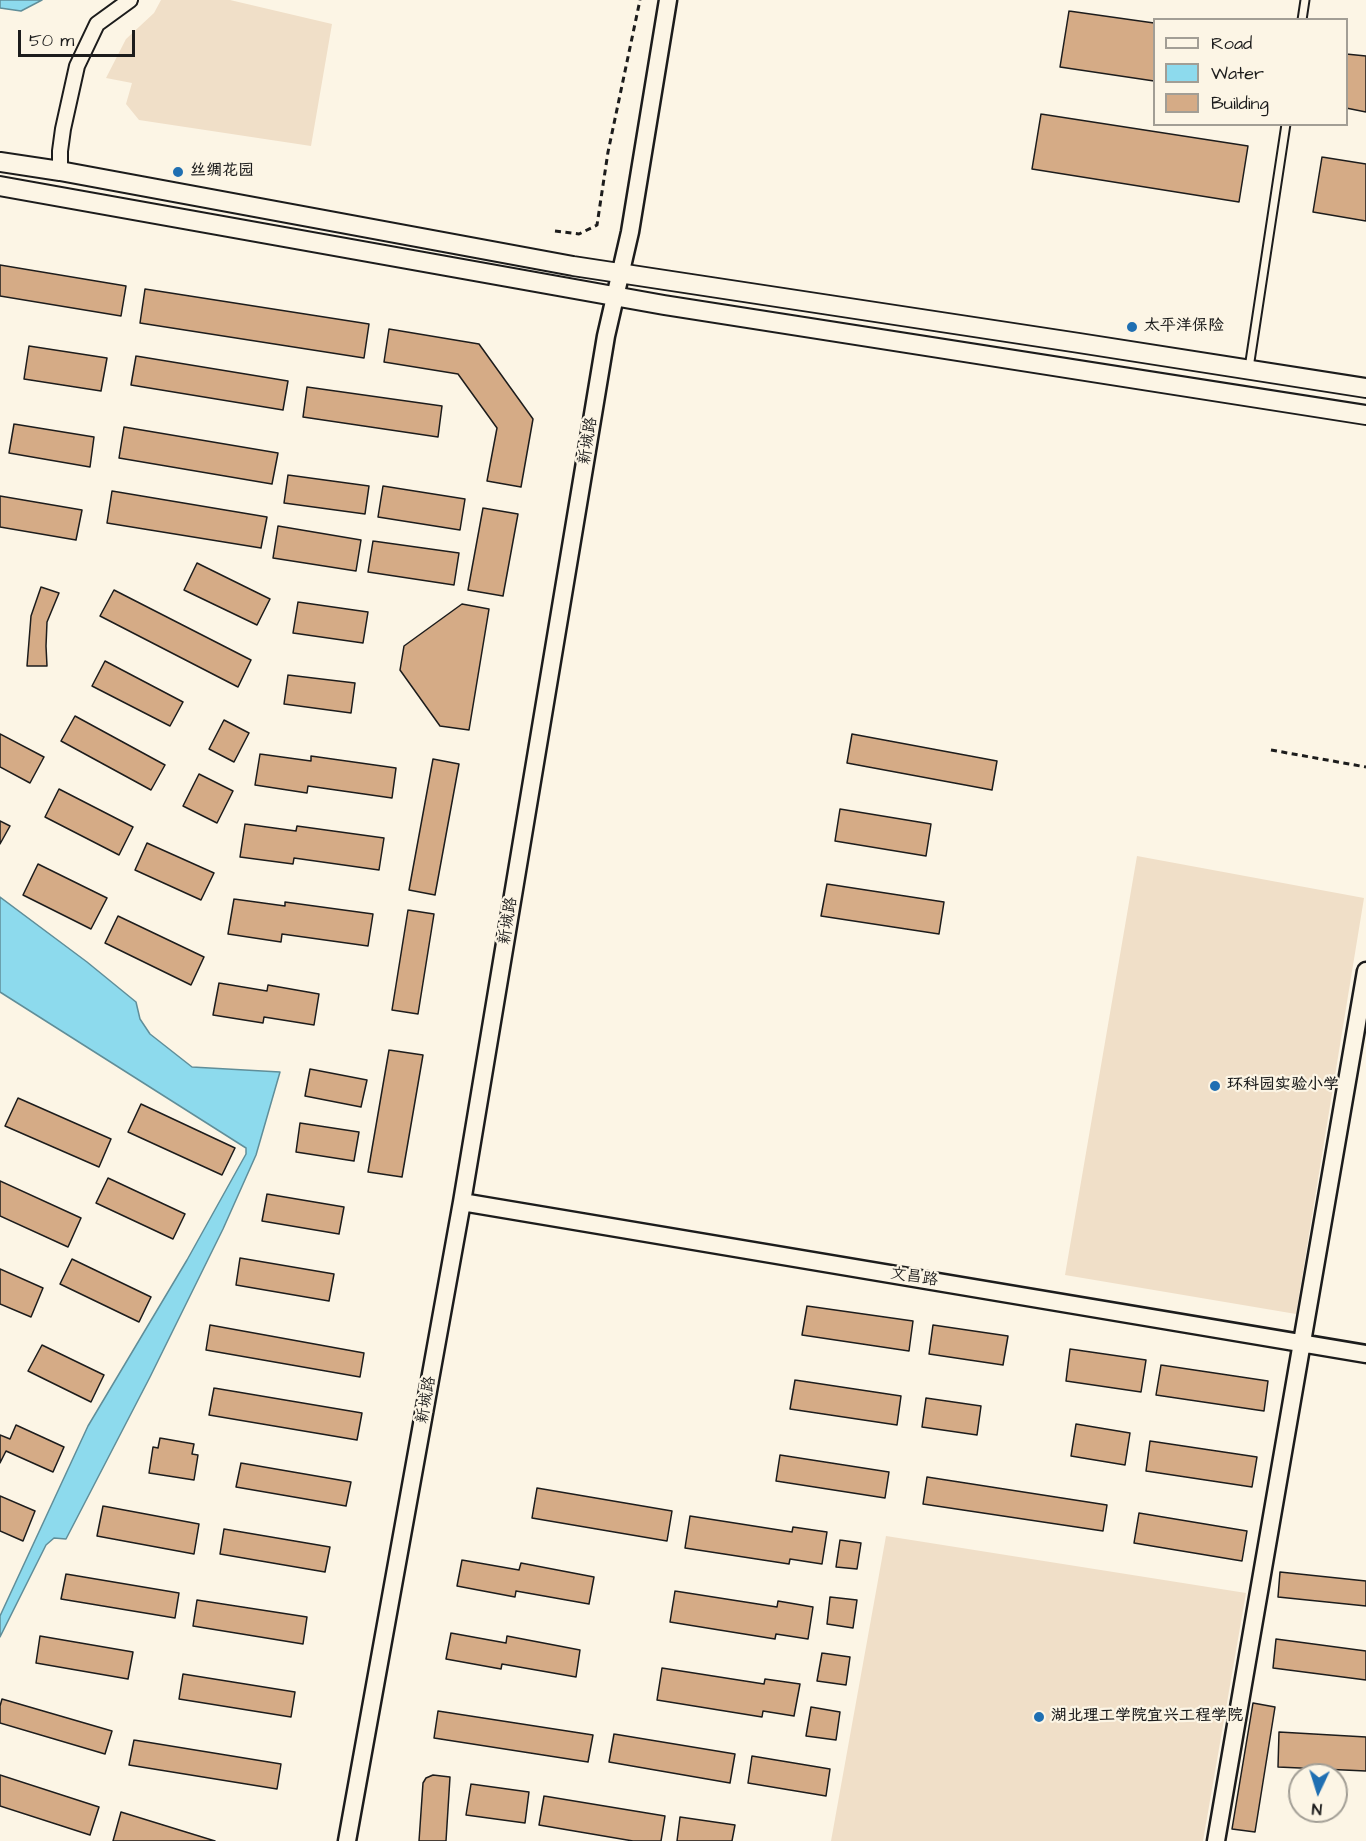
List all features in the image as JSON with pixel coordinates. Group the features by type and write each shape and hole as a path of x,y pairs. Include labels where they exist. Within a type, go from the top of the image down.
{"main road":[{"path":"0,162 620,273 1366,388"},
{"path":"0,186 615,296 1366,415"}],"street":[{"path":"60,171 63,129 77,66 98,24 130,0"},
{"name":"新城路","path":"347,1841 462,1202 606,336 630,232 668,0"},
{"path":"1215,1841 1366,971"},
{"name":"文昌路","path":"462,1202 1366,1354"}],"lane":[{"path":"1302,18 1305,0"},
{"path":"1249,369 1286,126"}],"path":[{"path":"555,231 579,234 597,225 608,152 640,0"},
{"path":"1271,750 1366,767"}],"shaded area":[{"path":"161,0 230,0 332,24 311,146 139,120 126,104 132,83 106,78 126,39 154,13"},
{"name":"环科园实验小学","path":"1137,856 1364,898 1296,1314 1065,1275"},
{"name":"湖北理工学院宜兴工程学院","path":"886,1536 1246,1593 1203,1841 831,1841"}],"water":[{"path":"0,0 42,0 21,11 0,8"},
{"path":"0,897 136,1002 140,1019 150,1034 192,1067 280,1072 256,1155 223,1229 150,1377 66,1539 54,1538 46,1545 0,1637 0,1616 88,1426 187,1260 246,1154 246,1148 0,992"}],"building":[{"path":"1069,11 1153,23 1153,81 1060,67"},
{"path":"1348,54 1366,56 1366,112 1348,108"},
{"path":"1041,114 1248,146 1239,202 1032,169"},
{"path":"1322,157 1366,164 1366,221 1313,212"},
{"path":"0,265 126,286 121,316 0,296"},
{"path":"145,289 369,324 364,358 140,323"},
{"path":"389,329 479,344 533,419 521,487 487,481 497,428 458,374 384,362"},
{"path":"29,346 107,358 101,391 24,379"},
{"path":"136,356 288,381 283,410 131,385"},
{"path":"307,387 442,406 438,437 303,417"},
{"path":"14,424 94,437 90,467 9,453"},
{"path":"124,427 278,453 272,484 119,458"},
{"path":"288,475 369,486 365,514 284,503"},
{"path":"383,486 465,499 460,530 378,517"},
{"path":"112,491 267,517 261,548 107,523"},
{"path":"0,496 82,510 76,540 0,527"},
{"path":"483,508 518,514 503,596 468,590"},
{"path":"278,526 361,540 356,571 273,558"},
{"path":"373,541 459,553 454,585 368,572"},
{"path":"197,563 270,599 257,625 184,590"},
{"path":"41,587 59,593 47,622 47,666 27,666 31,616"},
{"path":"114,590 251,660 238,687 100,616"},
{"path":"298,602 368,612 363,643 293,633"},
{"path":"462,604 489,609 469,730 440,726 400,670 404,646"},
{"path":"105,661 183,702 170,726 92,686"},
{"path":"288,675 355,683 351,713 284,704"},
{"path":"75,716 165,765 151,790 61,741"},
{"path":"224,720 249,733 234,762 209,749"},
{"path":"0,734 44,757 30,783 0,767"},
{"path":"852,734 997,761 992,790 847,763"},
{"path":"260,754 311,761 311,756 396,768 392,798 308,786 307,793 255,785"},
{"path":"433,759 459,764 435,895 409,890"},
{"path":"199,774 233,791 217,823 183,806"},
{"path":"59,789 133,827 119,855 45,817"},
{"path":"840,809 931,824 926,856 835,841"},
{"path":"0,821 10,826 0,844"},
{"path":"245,824 296,831 297,826 384,838 379,870 294,858 293,864 240,857"},
{"path":"147,843 214,873 201,900 135,870"},
{"path":"38,864 107,898 91,929 23,895"},
{"path":"827,884 944,902 939,934 821,916"},
{"path":"234,899 285,906 285,902 373,914 368,946 282,934 281,942 228,934"},
{"path":"408,910 434,914 418,1014 392,1010"},
{"path":"118,916 204,957 191,985 105,943"},
{"path":"219,983 267,991 268,985 319,994 314,1025 264,1017 263,1023 213,1015"},
{"path":"389,1050 423,1055 402,1177 368,1172"},
{"path":"310,1069 367,1080 361,1107 305,1096"},
{"path":"18,1098 111,1139 99,1167 5,1126"},
{"path":"141,1104 235,1148 222,1175 128,1132"},
{"path":"300,1123 359,1132 354,1161 296,1152"},
{"path":"108,1178 185,1214 173,1239 96,1203"},
{"path":"0,1181 81,1218 68,1247 0,1216"},
{"path":"267,1194 344,1207 339,1234 262,1221"},
{"path":"240,1258 334,1274 329,1301 236,1285"},
{"path":"72,1259 151,1297 139,1322 60,1284"},
{"path":"0,1269 43,1288 31,1317 0,1304"},
{"path":"807,1306 913,1321 909,1351 802,1335"},
{"path":"210,1325 364,1353 360,1377 206,1350"},
{"path":"933,1325 1008,1336 1003,1365 929,1354"},
{"path":"42,1345 104,1375 91,1402 28,1371"},
{"path":"1070,1349 1146,1360 1141,1392 1066,1381"},
{"path":"1161,1365 1268,1381 1264,1411 1156,1395"},
{"path":"795,1380 901,1396 897,1425 790,1409"},
{"path":"214,1388 362,1413 357,1440 209,1415"},
{"path":"926,1398 981,1406 977,1435 922,1427"},
{"path":"1076,1424 1130,1433 1125,1465 1071,1456"},
{"path":"16,1425 64,1447 53,1472 6,1451 0,1463 0,1435 10,1439"},
{"path":"160,1438 194,1444 192,1454 198,1455 194,1480 149,1473 153,1447 158,1448"},
{"path":"1150,1441 1257,1457 1252,1487 1146,1471"},
{"path":"780,1455 889,1472 885,1498 776,1481"},
{"path":"241,1463 351,1482 346,1506 236,1487"},
{"path":"927,1477 1107,1505 1103,1531 923,1504"},
{"path":"537,1488 672,1511 667,1541 532,1518"},
{"path":"0,1496 35,1511 23,1541 0,1531"},
{"path":"103,1506 199,1524 194,1554 97,1536"},
{"path":"1139,1513 1247,1531 1242,1561 1134,1543"},
{"path":"690,1516 792,1532 793,1527 827,1532 822,1564 790,1559 789,1564 685,1548"},
{"path":"224,1529 330,1547 325,1572 220,1554"},
{"path":"840,1540 861,1543 857,1569 836,1567"},
{"path":"462,1560 519,1570 521,1563 594,1577 589,1604 516,1591 515,1597 457,1586"},
{"path":"1280,1572 1366,1581 1366,1606 1278,1597"},
{"path":"66,1574 179,1593 175,1618 61,1599"},
{"path":"675,1591 777,1607 778,1601 813,1607 808,1639 776,1634 775,1639 670,1622"},
{"path":"830,1597 857,1600 853,1628 827,1624"},
{"path":"197,1600 307,1617 303,1644 193,1626"},
{"path":"451,1633 506,1643 507,1636 580,1650 576,1677 502,1664 501,1669 446,1659"},
{"path":"40,1636 133,1652 128,1679 36,1663"},
{"path":"1276,1639 1366,1651 1366,1680 1273,1668"},
{"path":"822,1653 850,1657 846,1685 817,1681"},
{"path":"662,1668 764,1684 765,1679 800,1684 794,1716 763,1711 762,1717 657,1700"},
{"path":"183,1674 295,1692 291,1717 179,1699"},
{"path":"2,1699 112,1731 105,1754 0,1723"},
{"path":"1253,1703 1275,1707 1255,1832 1232,1829"},
{"path":"811,1707 840,1712 836,1740 806,1736"},
{"path":"438,1711 593,1735 588,1762 434,1738"},
{"path":"1279,1732 1366,1737 1366,1771 1348,1770 1348,1763 1288,1763 1288,1767 1278,1767"},
{"path":"614,1734 735,1754 730,1783 609,1762"},
{"path":"134,1740 281,1764 277,1789 129,1765"},
{"path":"752,1756 830,1769 826,1796 748,1783"},
{"path":"0,1775 99,1807 90,1835 0,1806"},
{"path":"433,1775 450,1777 446,1841 419,1841 423,1783 426,1778"},
{"path":"471,1784 529,1792 525,1823 466,1815"},
{"path":"544,1796 665,1816 661,1841 633,1841 539,1825"},
{"path":"121,1812 215,1841 113,1841"},
{"path":"680,1817 735,1825 732,1841 677,1841"}],"place":[{"name":"丝绸花园","path":"178,172"},
{"name":"太平洋保险","path":"1132,327"},
{"name":"环科园实验小学","path":"1215,1086"},
{"name":"湖北理工学院宜兴工程学院","path":"1039,1717"}]}
